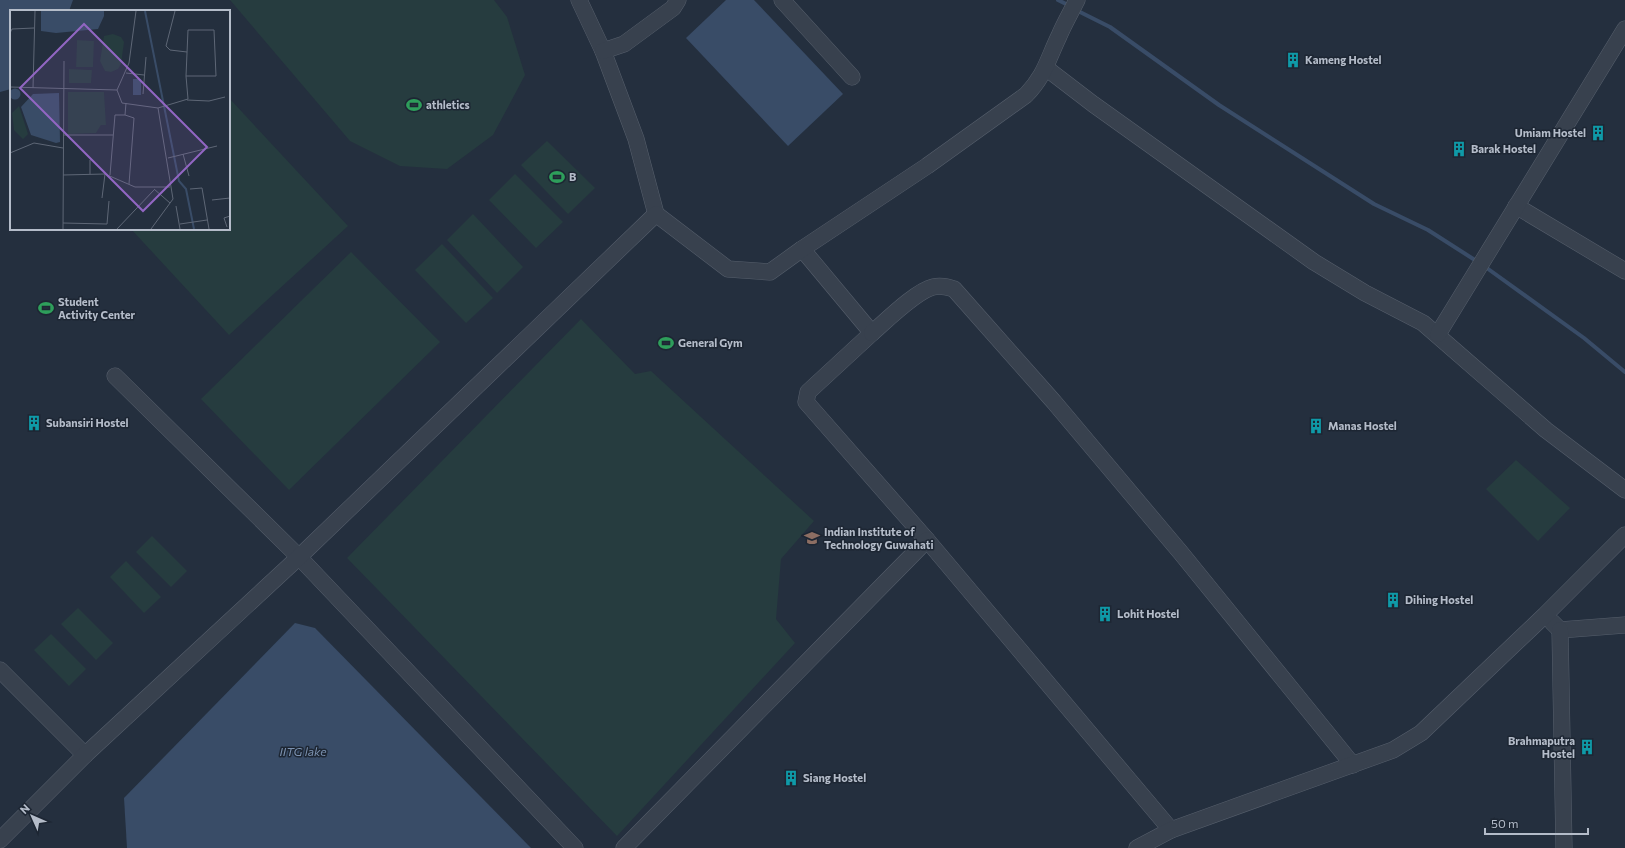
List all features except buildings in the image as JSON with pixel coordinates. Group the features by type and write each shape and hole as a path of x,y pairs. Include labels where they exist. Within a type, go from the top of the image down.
{"street":[{"path":"579,0 603,51 636,139 656,214 728,269 770,272 927,166 1026,95 1038,83 1046,68 1058,37 1077,0"},
{"path":"603,51 624,44 674,8 678,0"},
{"path":"782,0 852,77"},
{"path":"1438,334 1625,29"},
{"path":"1046,68 1093,104 1314,262 1338,277 1423,323 1438,334 1546,430 1625,490"},
{"path":"1516,206 1625,270"},
{"path":"0,840 85,755 299,557 656,214"},
{"path":"802,249 872,333"},
{"path":"1171,830 927,540 806,402 808,392 872,333 921,292 932,287 943,286 954,289 1054,402 1181,553 1354,765"},
{"path":"115,376 299,557 575,848"},
{"path":"1138,848 1171,830 1393,750 1421,733 1545,615 1625,535"},
{"path":"624,848 927,540"},
{"path":"1545,615 1560,630 1564,848"},
{"path":"1560,630 1625,625"},
{"path":"0,670 85,755"}],"green space":[{"name":"athletics","path":"230,0 494,0 507,17 525,75 493,135 447,169 400,166 350,141"},
{"path":"230,99 348,226 229,335 132,230 230,230"},
{"name":"B","path":"547,141 595,188 568,214 521,165"},
{"path":"515,174 563,222 536,248 489,200"},
{"path":"473,214 523,267 497,293 447,240"},
{"path":"442,244 493,298 466,323 415,270"},
{"path":"351,252 440,342 289,490 201,399"},
{"path":"581,319 635,374 651,371 814,521 781,559 776,619 795,643 617,836 347,558"},
{"path":"1516,460 1570,508 1538,541 1486,489"},
{"path":"152,536 187,571 171,587 136,552"},
{"path":"126,561 161,597 144,613 110,577"},
{"path":"78,608 113,643 96,660 61,624"},
{"path":"51,634 86,669 69,686 34,650"}],"water":[{"path":"0,0 73,0 69,10 10,10 10,89 0,92"},
{"path":"726,0 754,0 843,94 788,146 686,38"},
{"name":"IITG lake","path":"295,623 315,628 531,848 127,848 124,798"}],"waterway":[{"path":"1058,0 1070,6"},
{"path":"1076,10 1110,27 1219,105 1374,204 1428,230 1478,262"},
{"path":"1484,266 1584,338 1625,372"}],"place":[{"name":"Kameng Hostel","path":"1293,60"},
{"name":"athletics","path":"414,105"},
{"name":"Umiam Hostel","path":"1598,133"},
{"name":"Barak Hostel","path":"1459,149"},
{"name":"B","path":"557,177"},
{"name":"Student Activity Center","path":"46,308"},
{"name":"General Gym","path":"666,343"},
{"name":"Subansiri Hostel","path":"34,423"},
{"name":"Manas Hostel","path":"1316,426"},
{"name":"Indian Institute of Technology Guwahati","path":"812,538"},
{"name":"Dihing Hostel","path":"1393,600"},
{"name":"Lohit Hostel","path":"1105,614"},
{"name":"Brahmaputra Hostel","path":"1587,747"},
{"name":"Siang Hostel","path":"791,778"}]}
